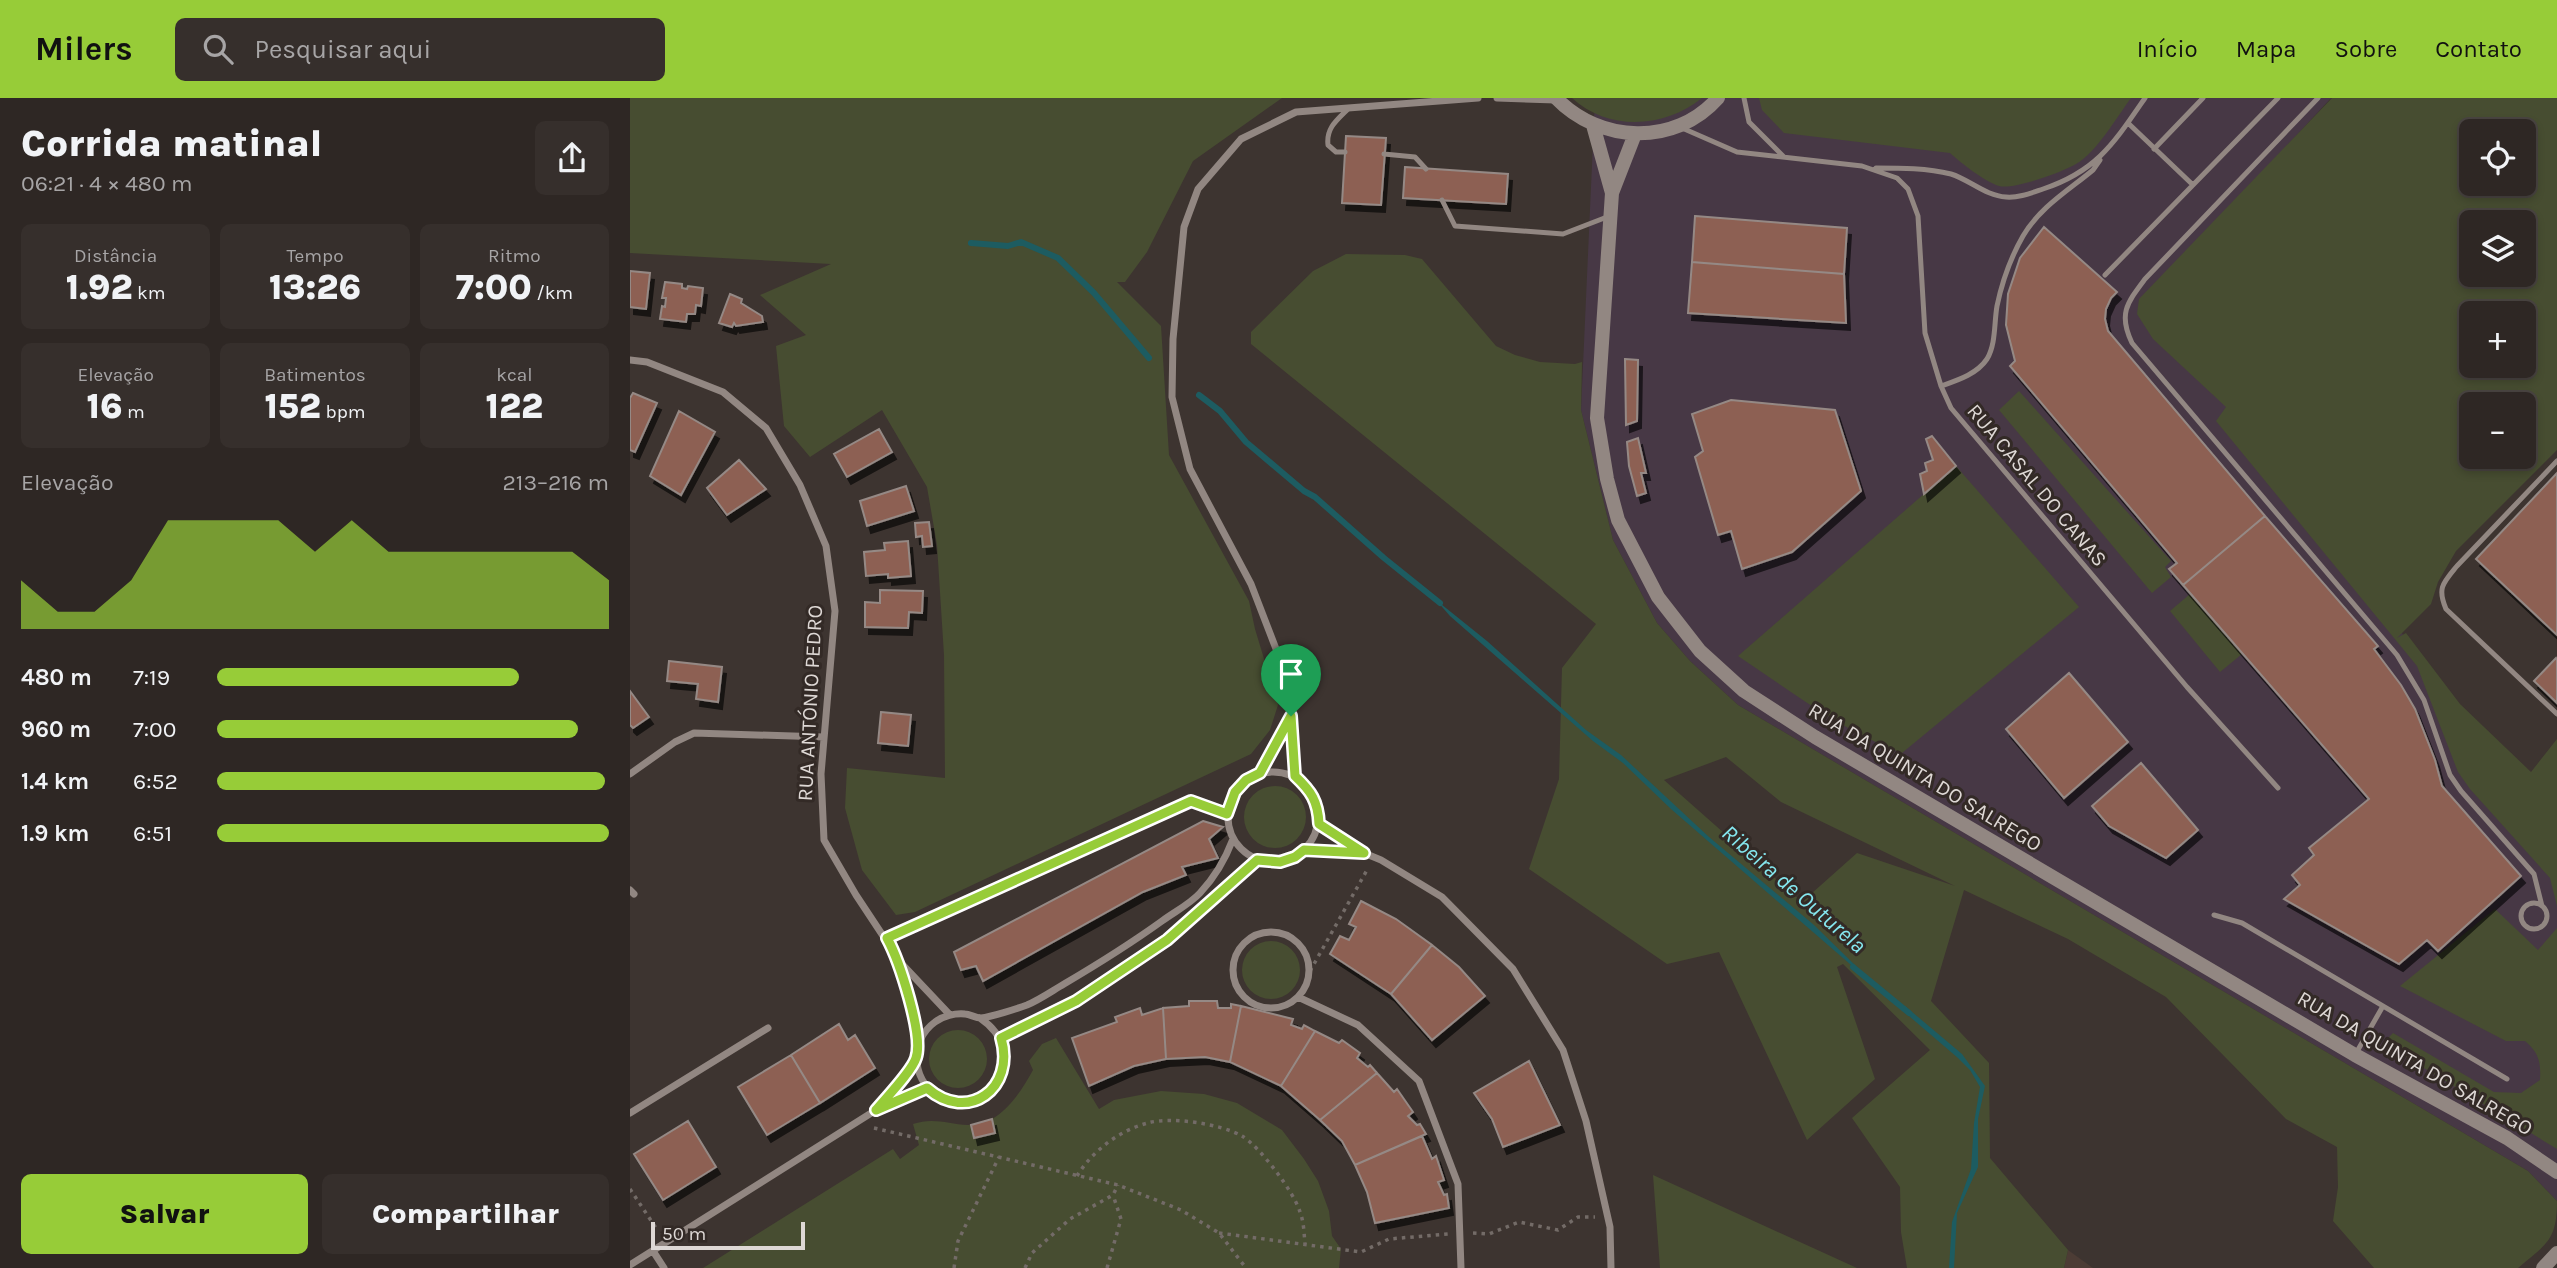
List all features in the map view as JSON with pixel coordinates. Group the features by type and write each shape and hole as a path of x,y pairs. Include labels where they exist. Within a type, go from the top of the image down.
{"street":[{"path":"1295,776 1289,680 1251,584 1190,469 1172,397 1172,340 1184,227 1198,189 1241,139 1296,112 1478,98"},
{"path":"1497,98 1557,99 1574,114 1593,125 1635,134 1677,127 1696,117 1718,98"},
{"name":"RUA DA QUINTA DO SALREGO","path":"1593,125 1612,193"},
{"name":"RUA DA QUINTA DO SALREGO","path":"1635,134 1612,193 1597,418 1607,479 1618,520 1658,597 1700,651 1744,691 1815,737 2355,1055 2507,1138 2557,1172"},
{"name":"RUA ANTÓNIO PEDRO","path":"630,360 648,362 723,392 766,428 800,485 826,546 835,611 821,774 824,840 899,960 950,1015"},
{"path":"1260,773 1291,716"},
{"path":"630,774 675,742 694,733 824,737"},
{"path":"1280,772 1295,776 1312,792 1318,808 1319,824 1314,838 1295,857 1280,862 1257,860 1243,851 1233,839 1227,814 1235,792 1246,780 1260,773 1280,772"},
{"path":"887,938 1191,801 1227,814"},
{"path":"1319,824 1442,897 1513,969 1563,1050 1586,1121 1608,1217 1611,1268"},
{"path":"980,1018 1028,1005 1119,952 1198,895 1222,866 1233,839"},
{"path":"1304,850 1364,853"},
{"path":"1001,1038 1076,1001 1167,940 1257,860"},
{"path":"1276,931 1290,936 1301,945 1308,957 1310,971 1306,985 1298,997 1286,1005 1272,1008 1258,1006 1246,999 1237,988 1233,974 1236,954 1249,937 1276,931"},
{"name":"RUA ANTÓNIO PEDRO","path":"899,960 918,1045"},
{"path":"1298,997 1358,1025 1419,1081 1458,1184 1461,1268"},
{"path":"965,1014 980,1018 993,1026 1001,1038 1006,1053 1005,1068 999,1082 988,1094 975,1101 960,1103 945,1100 927,1088 919,1075 916,1059 918,1045 925,1031 936,1021 950,1015 965,1014"},
{"path":"630,1113 768,1028"},
{"path":"876,1110 916,1059"},
{"path":"630,1265 876,1110 927,1088"},
{"path":"653,1251 664,1268"},
{"path":"2543,1268 2557,1252"}],"lane":[{"path":"1744,98 1749,122 1784,157"},
{"path":"1941,386 1961,379 1986,360 1991,349 2000,293 2023,236 2038,215 2094,170 2145,98"},
{"path":"2154,149 2203,98"},
{"path":"2105,275 2278,98"},
{"path":"2318,98 2145,279 2127,305 2125,329 2132,343 2397,654 2424,700 2450,775 2534,874 2542,906 2547,914 2546,922 2539,928 2526,926 2522,920 2524,908 2531,904 2542,906"},
{"path":"1345,152 1336,152 1328,145 1327,135 1331,126 1349,108"},
{"path":"2128,123 2193,185"},
{"name":"RUA CASAL DO CANAS","path":"1677,127 1737,152 1869,168 1897,178 1909,189 1915,202 1921,248 1921,296 1925,333 1941,386 1951,408 2187,687 2278,788"},
{"path":"1869,168 1913,169 1952,174 1990,193 2005,197 2023,195 2059,184 2090,167 2106,152"},
{"path":"1384,154 1415,157 1426,169"},
{"path":"1442,200 1455,226 1563,234 1610,215"},
{"path":"2557,461 2457,566 2444,582 2440,595 2446,609 2557,714"},
{"path":"2214,915 2242,923 2507,1079"},
{"path":"2355,1055 2384,1006"}],"path":[{"path":"1310,971 1374,857"},
{"path":"1077,1175 1086,1160 1112,1139 1149,1122 1202,1122 1243,1137 1274,1167 1300,1211 1305,1245"},
{"path":"855,1123 1118,1185 1181,1210 1219,1233 1246,1268"},
{"path":"954,1268 958,1241 999,1157"},
{"path":"1025,1268 1032,1253 1070,1219 1113,1195 1118,1185"},
{"path":"630,1189 665,1243"},
{"path":"1107,1268 1121,1219 1113,1195"},
{"path":"1219,1233 1361,1252 1389,1239 1460,1233 1489,1234 1519,1223 1558,1230 1578,1217 1608,1217"}],"shaded area":[{"path":"1595,98 2331,98 2147,297 2458,707 2557,802 2557,1201 2528,1171 1738,705 1690,661 1657,623 1613,540 1581,410"},
{"path":"2068,1250 2093,1268 2064,1268"}],"green space":[{"path":"630,98 1282,98 1193,161 1147,252 1125,282 1117,282 1161,326 1169,455 1249,601 1278,705 1270,730 1251,754 915,912 896,915 862,870 845,808 847,768 945,778 944,655 937,545 927,487 882,410 810,457 784,426 776,346 806,335 760,295 831,264 630,253"},
{"path":"1572,98 1702,98 1671,115 1637,122 1603,117"},
{"path":"1759,98 2131,98 2084,159 2050,176 2006,187 1987,180 1950,153 1784,133 1762,110"},
{"path":"2332,98 2557,98 2557,450 2456,551 2438,582 2431,604 2397,638 2406,633 2460,704 2531,772 2557,739 2557,906 2550,878 2458,772 2417,666 2216,421 2226,407 2153,339 2137,314 2139,299"},
{"path":"1346,254 1405,255 1422,259 1496,346 1540,362 1582,362 1581,410 1613,540 1657,623 1690,661 1738,705 2528,1171 2557,1201 2555,1225 2548,1240 2518,1268 2374,1268 2333,1221 2338,1187 2337,1147 2286,1119 2166,997 2068,939 1964,890 1931,1001 1989,1063 1990,1158 2068,1250 2064,1268 1907,1268 1901,1232 1900,1187 1852,1118 1930,1050 1843,964 1837,967 1875,1079 1807,1140 1719,952 1667,964 1529,869 1559,779 1562,668 1596,624 1251,344 1251,332 1313,271","holes":["1726,757 1781,802 1955,886 1857,853 1802,902 1664,780"]},
{"path":"2019,391 2171,561 2165,567 2171,577 2152,593 1999,410"},
{"path":"1956,466 2079,607 1902,753 1838,722 1738,656"},
{"path":"2190,594 2242,654 2220,672 2170,611"},
{"path":"1275,786 1287,788 1297,795 1304,805 1304,829 1297,839 1287,846 1275,848 1263,846 1253,839 1246,829 1244,817 1246,805 1253,795 1263,788"},
{"path":"2495,909 2538,950 2557,928 2557,1149 2383,1043 2393,1033 2494,1092 2521,1093 2540,1080 2538,1058 2525,1041 2506,1041 2400,986"},
{"path":"1271,941 1282,943 1295,954 1300,970 1298,981 1287,994 1271,999 1260,997 1247,986 1242,970 1244,959 1255,946"},
{"path":"958,1030 969,1032 982,1043 987,1059 985,1070 974,1083 958,1088 947,1086 934,1075 929,1059 931,1048 942,1035"},
{"path":"1056,1038 1099,1109 1114,1100 1161,1091 1204,1094 1237,1103 1282,1130 1318,1181 1329,1211 1332,1236 1341,1249 1339,1268 703,1268 893,1149 900,1159 919,1145 913,1124 934,1121 979,1124 999,1114 1015,1098 1028,1079 1033,1070 1029,1061 1042,1044"},
{"path":"1653,1175 1857,1268 1660,1268"}],"water":[{"path":"1436,600 1487,641 1586,730 1621,755 1709,837 1814,925 1859,969 1858,971 1671,809 1623,763 1593,741 1450,616"},
{"path":"1905,1006 1962,1054 1985,1086 1978,1119 1978,1167 1957,1213 1954,1268 1949,1268 1952,1222 1971,1169 1980,1087 1970,1070 1958,1058 1902,1010"}],"building":[{"path":"1346,136 1386,138 1381,205 1342,203"},
{"path":"1405,167 1508,174 1506,204 1403,198"},
{"path":"1695,216 1847,228 1844,274 1692,262"},
{"path":"2044,227 2117,292 2106,309 2108,331 2265,516 2183,585 2169,569 2177,563 2010,366 2015,361 2006,325 2008,294 2020,258"},
{"path":"1692,262 1844,274 1846,323 1688,313"},
{"path":"630,271 650,273 646,309 630,307"},
{"path":"665,282 682,284 682,288 687,289 688,286 703,288 701,306 696,305 695,314 687,314 686,322 660,319 662,306 665,307 666,298 662,298"},
{"path":"730,294 742,299 741,303 762,316 763,322 736,326 734,323 732,327 719,323"},
{"path":"1625,359 1638,360 1637,421 1626,425"},
{"path":"633,393 657,403 635,452 630,450 630,398"},
{"path":"1731,400 1835,410 1861,491 1792,552 1742,569 1731,531 1718,535 1695,457 1703,451 1692,414"},
{"path":"679,411 715,432 681,495 650,476"},
{"path":"879,429 892,452 847,477 834,454"},
{"path":"1932,436 1956,466 1924,494 1920,474 1927,471 1925,463 1933,460 1926,439"},
{"path":"1638,438 1646,473 1641,473 1646,493 1637,496 1629,466 1627,442"},
{"path":"739,460 766,489 727,515 707,488"},
{"path":"2557,473 2557,635 2476,559"},
{"path":"906,486 914,511 867,526 860,501"},
{"path":"2265,516 2378,646 2374,649 2415,709 2442,786 2521,876 2438,951 2427,940 2399,964 2284,899 2300,885 2292,875 2314,855 2309,848 2369,799 2183,585"},
{"path":"929,522 932,546 923,547 922,536 916,537 915,523"},
{"path":"908,541 911,576 866,576 864,552 885,550 884,543"},
{"path":"880,590 923,591 922,613 909,612 908,628 865,627 865,602 880,603"},
{"path":"2556,658 2557,660 2557,703 2534,681"},
{"path":"669,661 722,667 718,702 696,699 698,684 667,681"},
{"path":"2069,673 2128,742 2064,798 2006,729"},
{"path":"630,691 649,717 633,728 630,725"},
{"path":"881,712 911,715 908,746 878,743"},
{"path":"2141,763 2198,830 2166,858 2109,826 2092,806"},
{"path":"1203,821 1223,827 1209,839 1218,858 1182,867 1186,875 1143,892 983,981 976,966 961,970 954,952"},
{"path":"1361,901 1396,919 1432,945 1391,994 1330,954 1340,936 1349,940 1356,927 1349,924"},
{"path":"1432,945 1459,967 1485,996 1432,1040 1391,994"},
{"path":"1189,1001 1217,1001 1218,1008 1231,1008 1231,1004 1241,1006 1230,1062 1205,1057 1166,1059 1163,1008 1189,1006"},
{"path":"1241,1006 1293,1019 1291,1025 1302,1029 1304,1025 1315,1031 1281,1086 1230,1062"},
{"path":"1140,1008 1142,1015 1163,1008 1166,1059 1134,1066 1089,1086 1072,1038 1117,1022 1115,1017"},
{"path":"839,1024 848,1040 855,1035 875,1068 820,1103 791,1055"},
{"path":"1315,1031 1339,1043 1342,1040 1360,1053 1357,1058 1368,1067 1370,1065 1377,1073 1320,1120 1281,1086"},
{"path":"791,1055 820,1103 767,1135 738,1087"},
{"path":"1529,1061 1560,1125 1503,1147 1492,1119 1474,1093"},
{"path":"1377,1073 1394,1092 1397,1089 1413,1112 1408,1116 1417,1125 1420,1124 1426,1134 1355,1165 1342,1141 1320,1120"},
{"path":"992,1119 995,1133 974,1138 971,1125"},
{"path":"688,1121 716,1167 663,1200 634,1154"},
{"path":"1422,1136 1432,1159 1436,1156 1444,1180 1438,1182 1444,1195 1447,1194 1449,1208 1375,1223 1367,1192 1355,1165"}],"waterway":[{"path":"971,243 1008,246 1021,242 1058,258 1094,293 1149,358"},
{"path":"1199,395 1220,411 1246,442 1440,603"},
{"name":"Ribeira de Outurela","path":"1853,967 1909,1013"}],"route":[{"path":"1291,716 1295,776 1312,792 1318,808 1319,824 1364,853 1304,850 1295,857 1280,862 1257,860 1167,940 1076,1001 1001,1038 1006,1053 1005,1068 999,1082 988,1094 975,1101 960,1103 945,1100 927,1088 876,1110 916,1059 918,1045 899,960 887,938 1191,801 1227,814 1235,792 1246,780 1260,773 1291,716"}]}
